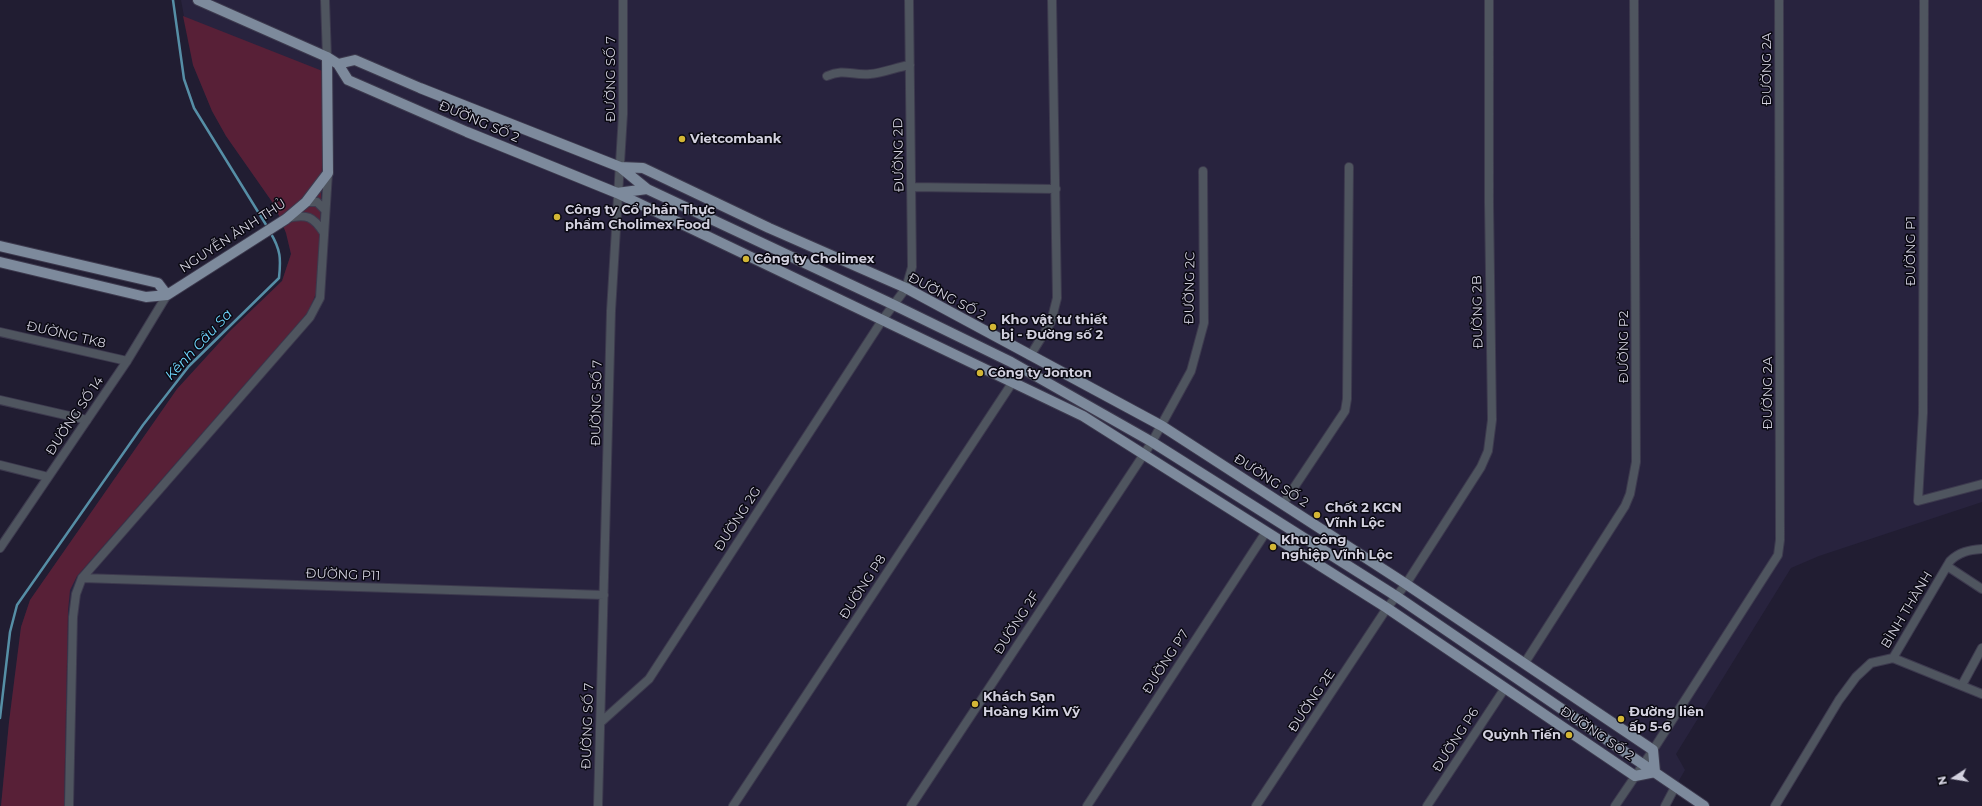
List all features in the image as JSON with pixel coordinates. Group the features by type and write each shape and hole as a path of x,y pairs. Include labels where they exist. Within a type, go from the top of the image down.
{"main road":[{"name":"ĐƯỜNG SỐ 2","path":"198,0 327,58 338,64 348,80 473,134 617,193 1083,416 1387,608 1634,776 1655,772"},
{"path":"327,58 328,173"},
{"name":"ĐƯỜNG SỐ 2","path":"338,64 355,60 420,88 620,167 647,189 894,305 1022,368 1152,442 1396,596 1704,806"},
{"name":"ĐƯỜNG SỐ 2","path":"620,167 643,168 769,228 906,288 1162,426 1406,584 1653,750 1655,772"},
{"name":"NGUYỄN ẢNH THỦ","path":"0,262 146,297 167,294 286,219 306,202 328,173"},
{"name":"ĐƯỜNG SỐ 2","path":"617,193 647,189"},
{"path":"0,246 158,282 167,294"}],"street":[{"path":"325,0 327,58"},
{"name":"ĐƯỜNG SỐ 7","path":"598,806 611,311 617,193 624,114 623,0"},
{"name":"ĐƯỜNG 2D","path":"894,305 906,288 912,267 909,0"},
{"path":"1030,356 1051,322 1057,298 1052,0"},
{"name":"ĐƯỜNG 2B","path":"1396,596 1406,584 1481,467 1488,451 1491,436 1489,0"},
{"name":"ĐƯỜNG P2","path":"1524,664 1625,506 1630,494 1636,462 1634,0"},
{"name":"ĐƯỜNG 2A","path":"1615,806 1653,750 1778,555 1780,544 1779,0"},
{"name":"ĐƯỜNG P1","path":"1924,0 1923,413 1918,501 1982,484"},
{"path":"827,76 840,71 859,75 872,74 910,65"},
{"path":"1282,504 1345,411 1347,399 1349,168"},
{"name":"ĐƯỜNG 2C","path":"1152,442 1191,371 1204,323 1203,171"},
{"path":"69,806 73,617 76,594 82,578 310,317 320,298 328,173"},
{"path":"911,187 1056,189"},
{"path":"306,202 316,202 325,210"},
{"path":"286,219 299,216 309,217 317,223 324,233"},
{"name":"ĐƯỜNG SỐ 14","path":"0,548 127,362 167,294"},
{"name":"ĐƯỜNG 2G","path":"601,722 649,679 882,319 894,305"},
{"name":"ĐƯỜNG TK8","path":"0,332 127,362"},
{"name":"ĐƯỜNG P8","path":"733,806 1022,368"},
{"path":"0,400 87,420"},
{"name":"ĐƯỜNG 2F","path":"911,806 1152,442"},
{"path":"0,465 48,477"},
{"name":"ĐƯỜNG P7","path":"1087,806 1266,532"},
{"name":"BÌNH THÀNH","path":"1775,806 1839,700 1856,677 1871,662 1893,658 1947,566 1958,554 1968,550 1982,549"},
{"path":"1947,566 1982,589"},
{"name":"ĐƯỜNG P11","path":"82,578 604,595"},
{"name":"ĐƯỜNG 2E","path":"1256,806 1396,596"},
{"path":"1962,685 1982,648"},
{"path":"1893,658 1982,694"},
{"name":"ĐƯỜNG P6","path":"1427,806 1505,688"},
{"path":"1665,806 1675,787"}],"shaded area":[{"name":"Khu công nghiệp Vĩnh Lộc","path":"181,0 1982,0 1982,502 1819,556 1791,568 1676,754 1685,770 1664,806 1,806 9,722 21,627 30,600 177,389 230,331 282,281 291,254 286,233 275,206 226,136 212,111 193,65"},
{"path":"183,16 325,72 318,289 308,312 77,576 70,590 68,611 64,806 1,806 9,722 21,627 30,600 177,389 230,331 282,281 291,254 286,233 275,206 226,136 212,111 193,65"}],"waterway":[{"name":"Kênh Cầu Sa","path":"173,0 184,79 194,108 268,228"},
{"name":"Kênh Cầu Sa","path":"0,718 10,632 17,605 143,425 189,366 279,278 280,265 278,249 270,232"}],"place":[{"name":"Vietcombank","path":"682,139"},
{"name":"Công ty Cổ phần Thực phẩm Cholimex Food","path":"557,217"},
{"name":"Công ty Cholimex","path":"746,259"},
{"name":"Kho vật tư thiết bị - Đường số 2","path":"993,327"},
{"name":"Công ty Jonton","path":"980,373"},
{"name":"Chốt 2 KCN Vĩnh Lộc","path":"1317,515"},
{"name":"Khu công nghiệp Vĩnh Lộc","path":"1273,547"},
{"name":"Khách Sạn Hoàng Kim Vỹ","path":"975,704"},
{"name":"Đường liên ấp 5-6","path":"1621,719"},
{"name":"Quỳnh Tiến","path":"1569,735"}]}
